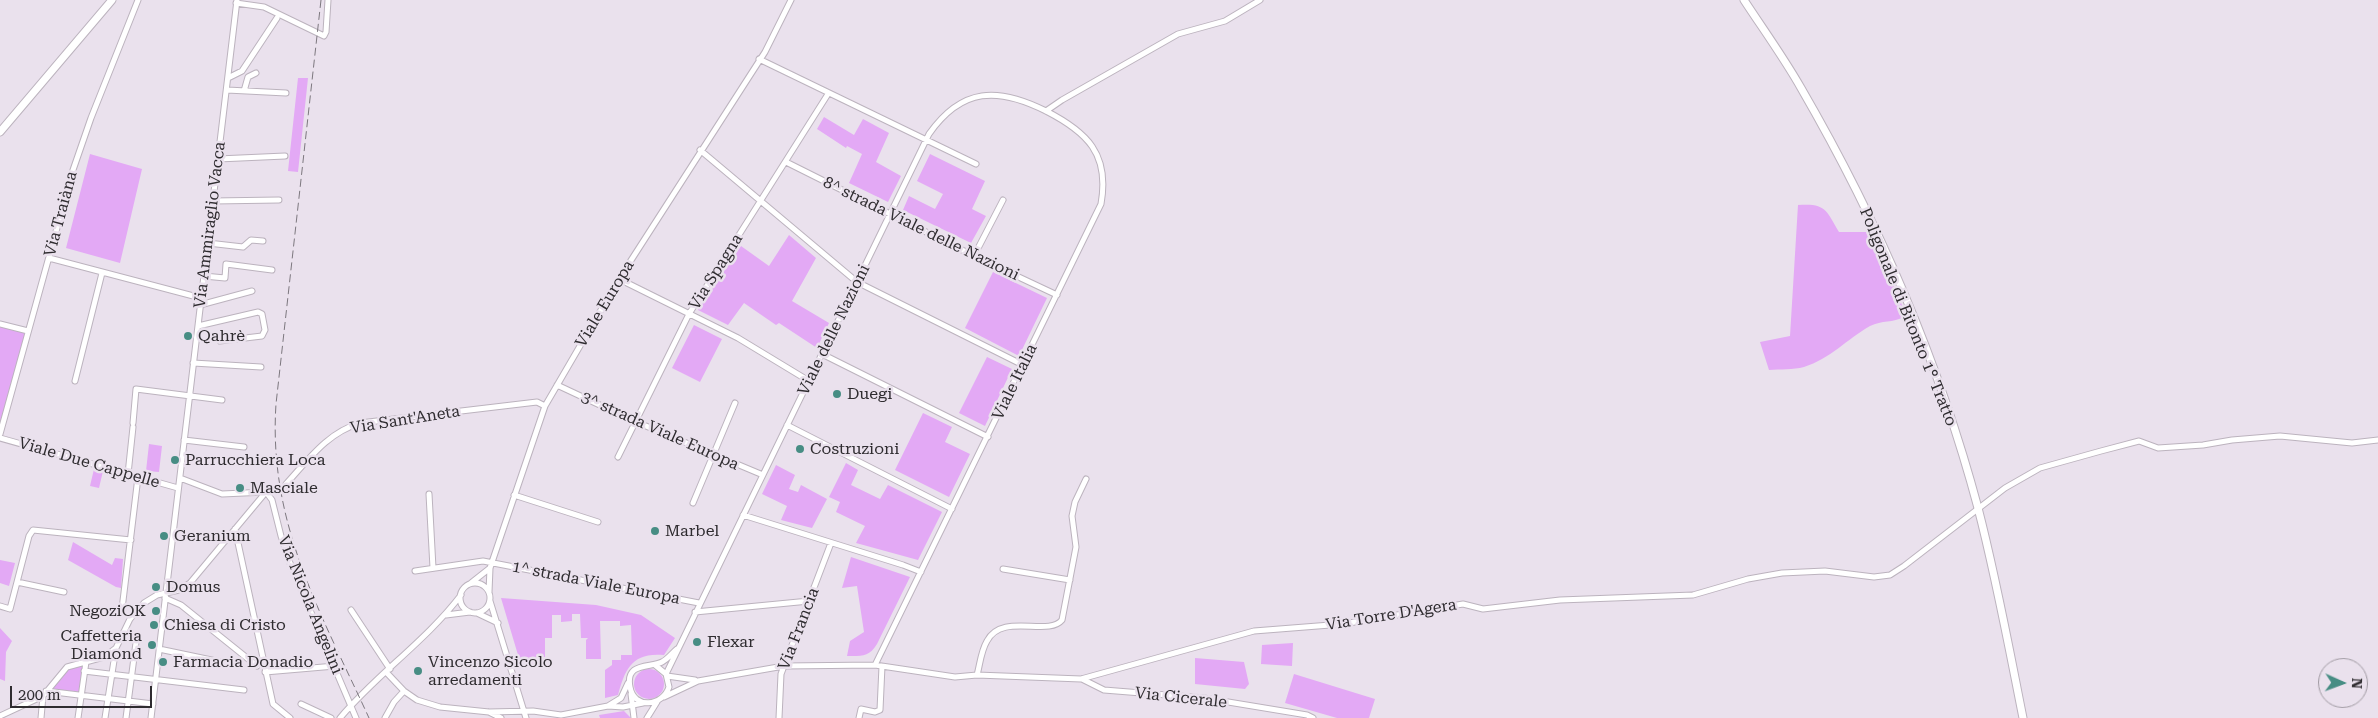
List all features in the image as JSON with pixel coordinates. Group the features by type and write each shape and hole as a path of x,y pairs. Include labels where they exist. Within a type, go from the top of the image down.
{"main road":[{"path":"0,132 112,0"},
{"name":"Poligonale di Bitonto 1° Tratto","path":"1744,0 1801,87 1858,194 1899,286 1947,407 1978,507 2023,718"}],"street":[{"name":"Via Traiàna","path":"0,434 68,186 86,131 138,0"},
{"path":"236,2 264,7 324,36 326,32 328,0"},
{"name":"Viale Europa","path":"489,592 491,565 545,406 619,279 773,37 791,0"},
{"path":"1046,112 1062,100 1178,34 1225,21 1260,0"},
{"name":"Via Ammiraglio Vacca","path":"151,718 236,2"},
{"path":"228,78 242,71 277,18"},
{"path":"759,59 976,164"},
{"path":"244,91 248,77 256,73"},
{"path":"227,90 286,93"},
{"name":"Via Spagna","path":"618,458 634,421 689,314 828,94"},
{"name":"Viale delle Nazioni","path":"667,675 699,603 744,515 926,141 946,113 962,103 983,95 1018,98 1046,112"},
{"name":"Viale Italia","path":"875,665 1098,212 1103,182 1101,163 1091,144 1073,126 1046,112"},
{"path":"700,150 857,282 1023,365"},
{"path":"218,159 285,156"},
{"name":"8^ strada Viale delle Nazioni","path":"786,162 974,256 1057,295"},
{"path":"213,201 279,200"},
{"path":"974,256 1003,200"},
{"path":"208,243 243,247 251,240 262,241"},
{"path":"49,258 201,298"},
{"path":"204,276 225,278 226,264 272,270"},
{"path":"74,381 102,273"},
{"path":"619,279 738,338 809,381"},
{"path":"200,305 252,291"},
{"path":"198,326 258,312 262,314 265,330 262,336 220,341"},
{"path":"0,324 28,331"},
{"path":"822,354 988,437"},
{"path":"193,363 261,367"},
{"name":"3^ strada Viale Europa","path":"557,385 634,421 763,475"},
{"path":"128,474 136,390 222,400"},
{"name":"Via Sant'Aneta","path":"286,484 333,436 346,428 369,422 537,402 545,406"},
{"path":"693,503 735,403"},
{"path":"787,426 952,509"},
{"name":"Via Torre D'Agera","path":"698,681 784,666 875,665 955,677 977,675 1081,679 1254,632 1343,624 1464,604 1483,609 1560,600 1693,595 1748,579 1782,573 1825,571 1874,577 1890,575 2004,488 2040,468 2139,441 2158,448 2280,436 2352,443 2378,440"},
{"name":"Viale Due Cappelle","path":"0,438 178,488"},
{"path":"184,440 244,447"},
{"path":"122,609 138,477"},
{"path":"180,478 222,494 266,492"},
{"path":"977,675 983,648 988,639 996,632 1015,626 1059,624 1062,620 1076,548 1072,516 1086,479"},
{"path":"166,596 190,583 266,492"},
{"name":"Via Nicola Angelini","path":"266,492 272,500 290,563 356,718"},
{"path":"429,494 433,568"},
{"path":"514,494 598,522"},
{"path":"744,515 903,564 921,572"},
{"path":"0,606 10,609 32,532 35,530 131,540"},
{"path":"235,530 273,704 290,718"},
{"name":"Via Francia","path":"779,718 779,682 831,543"},
{"name":"1^ strada Viale Europa","path":"414,571 483,562 699,603"},
{"path":"340,718 359,695 446,615 469,584 491,565"},
{"path":"1003,569 1070,580"},
{"path":"17,582 64,592"},
{"path":"469,584 483,585 489,592 490,601 526,718"},
{"path":"106,718 116,648 130,619 144,604 157,595 166,596 180,605 256,666"},
{"path":"461,595 462,604 498,624"},
{"path":"446,615 485,609 490,601"},
{"path":"695,612 809,601"},
{"path":"350,610 388,670 404,691 417,700 440,707 489,712 524,710 560,715"},
{"path":"126,718 137,635"},
{"name":"Viale delle Nazioni","path":"655,665 662,662 679,647"},
{"path":"0,716 44,694 67,668 104,657 116,648"},
{"path":"159,649 221,662"},
{"path":"78,718 86,662"},
{"path":"608,706 620,698 636,669 648,664 655,665 667,675 698,681"},
{"path":"265,672 335,666"},
{"path":"859,718 861,708 875,712 880,710 882,666"},
{"path":"84,671 244,690"},
{"path":"664,697 669,687 667,675"},
{"name":"Via Cicerale","path":"1081,679 1104,690 1204,698 1306,715 1313,718"},
{"path":"629,681 634,718"},
{"path":"647,718 657,702 698,681"},
{"path":"630,688 635,697 643,703"},
{"path":"385,718 394,702 404,691"},
{"path":"44,694 152,704"},
{"path":"41,718 44,694"},
{"path":"551,718 608,706 632,706 657,702"},
{"path":"301,704 330,718"},
{"path":"489,712 501,718"}],"shaded area":[{"path":"298,78 308,78 298,172 288,171"},
{"path":"824,117 854,135 863,119 889,133 876,162 901,176 888,202 849,183 862,154 847,146 846,148 817,129"},
{"path":"90,154 142,169 120,263 66,248"},
{"path":"930,154 985,181 972,209 986,216 971,243 903,210 909,196 935,209 943,194 917,181"},
{"path":"1798,205 1820,207 1828,213 1839,232 1871,232 1904,310 1904,317 1870,326 1822,359 1804,367 1769,370 1760,342 1790,336"},
{"path":"789,235 816,258 792,301 829,323 817,348 779,323 776,325 744,303 728,325 698,310 741,246 769,266"},
{"path":"993,272 1047,298 1019,356 965,328"},
{"path":"0,324 26,331 0,423"},
{"path":"694,325 722,339 700,382 672,368"},
{"path":"987,357 1012,369 985,426 959,413"},
{"path":"923,413 952,427 945,442 970,454 949,497 895,470"},
{"path":"149,444 162,446 159,472 146,471"},
{"path":"846,463 858,470 851,485 880,499 888,485 942,512 918,560 856,543 865,526 836,512 840,502 829,497"},
{"path":"776,465 795,475 789,489 798,492 801,485 827,499 812,528 781,520 787,506 762,494"},
{"path":"94,469 103,471 99,488 90,486"},
{"path":"73,542 112,565 115,558 123,559 121,588 68,560"},
{"path":"851,557 910,577 877,644 868,654 861,656 847,656 850,641 864,632 857,586 842,588"},
{"path":"0,560 15,563 9,586 0,583"},
{"path":"501,598 596,605 641,615 675,638 664,655 644,656 637,659 627,670 618,695 605,698 605,670 612,665 612,660 621,660 621,655 632,655 631,625 620,626 620,621 600,621 601,659 586,659 586,640 588,638 581,638 580,614 572,614 572,621 561,622 561,615 552,615 552,638 545,638 545,657 540,657 540,665 521,665"},
{"path":"0,628 12,641 6,652 5,681 0,679"},
{"path":"1293,643 1292,666 1261,664 1262,645"},
{"path":"1195,658 1244,662 1249,684 1245,689 1195,684"},
{"path":"83,665 80,693 52,690 69,669"},
{"path":"649,669 655,670 663,678 663,690 655,698 649,699 643,698 635,690 634,684 635,678 643,670"},
{"path":"1294,674 1375,699 1369,718 1337,718 1285,703"},
{"path":"624,711 631,718 600,718 599,715"}],"railway":[{"path":"321,0 276,404 276,448 280,489 289,528 302,567 316,604 369,718"}],"place":[{"name":"Qahrè","path":"188,336"},
{"name":"Duegi","path":"837,394"},
{"name":"Costruzioni","path":"800,449"},
{"name":"Parrucchiera Loca","path":"175,460"},
{"name":"Masciale","path":"240,488"},
{"name":"Marbel","path":"655,531"},
{"name":"Geranium","path":"164,536"},
{"name":"Domus","path":"156,587"},
{"name":"NegoziOK","path":"156,611"},
{"name":"Chiesa di Cristo","path":"154,625"},
{"name":"Flexar","path":"697,642"},
{"name":"Caffetteria Diamond","path":"152,645"},
{"name":"Farmacia Donadio","path":"163,662"},
{"name":"Vincenzo Sicolo arredamenti","path":"418,671"}]}
